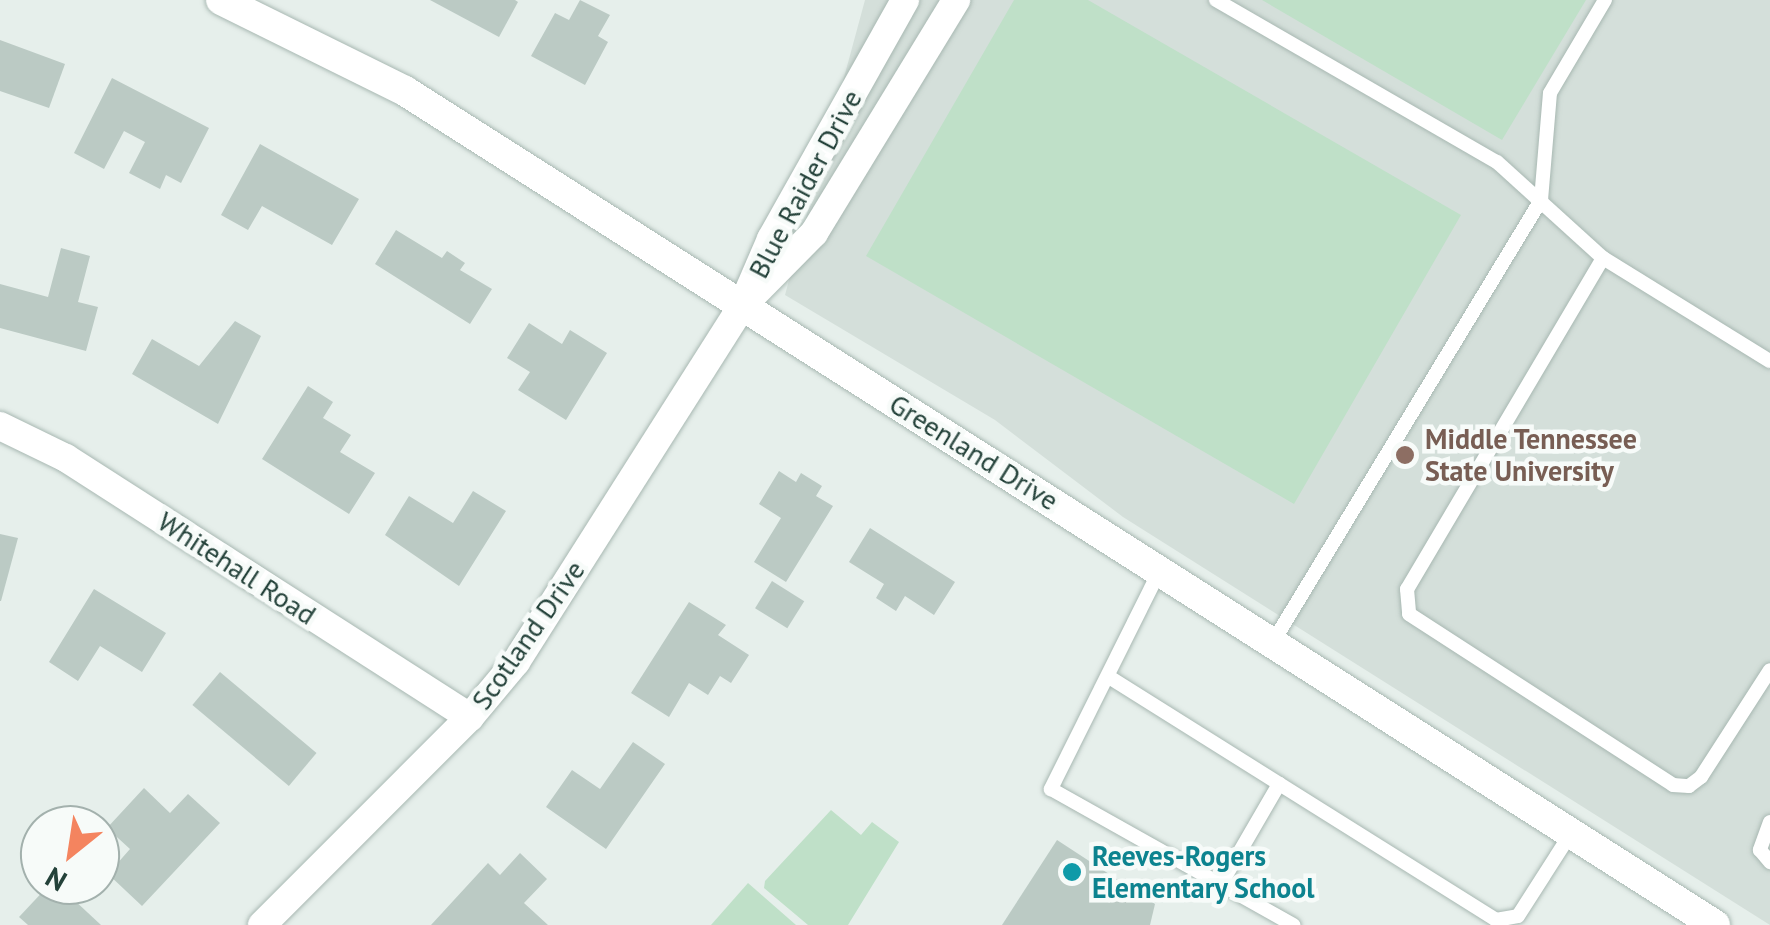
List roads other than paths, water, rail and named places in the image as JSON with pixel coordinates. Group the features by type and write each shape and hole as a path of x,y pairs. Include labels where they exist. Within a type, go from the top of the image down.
{"street":[{"name":"Greenland Drive","path":"220,0 406,91 1715,925"},
{"name":"Blue Raider Drive","path":"743,304 771,239 906,0"},
{"name":"Blue Raider Drive","path":"743,304 814,233 956,0"},
{"name":"Scotland Drive","path":"262,925 470,718 516,662 743,304"},
{"name":"Whitehall Road","path":"0,426 66,458 470,718"}],"lane":[{"path":"1216,0 1497,162 1603,258 1770,362"},
{"path":"1273,642 1542,200 1550,92 1605,0"},
{"path":"1603,258 1407,590 1408,614 1674,785 1690,786 1701,777 1770,670"},
{"path":"1160,569 1052,789 1293,925"},
{"path":"1109,677 1496,920 1518,916 1571,833"},
{"path":"1221,884 1279,784"},
{"path":"1770,822 1760,850 1770,862"}],"place":[{"name":"Middle Tennessee State University","path":"1405,455"},
{"name":"Reeves-Rogers Elementary School","path":"1072,872"}]}
